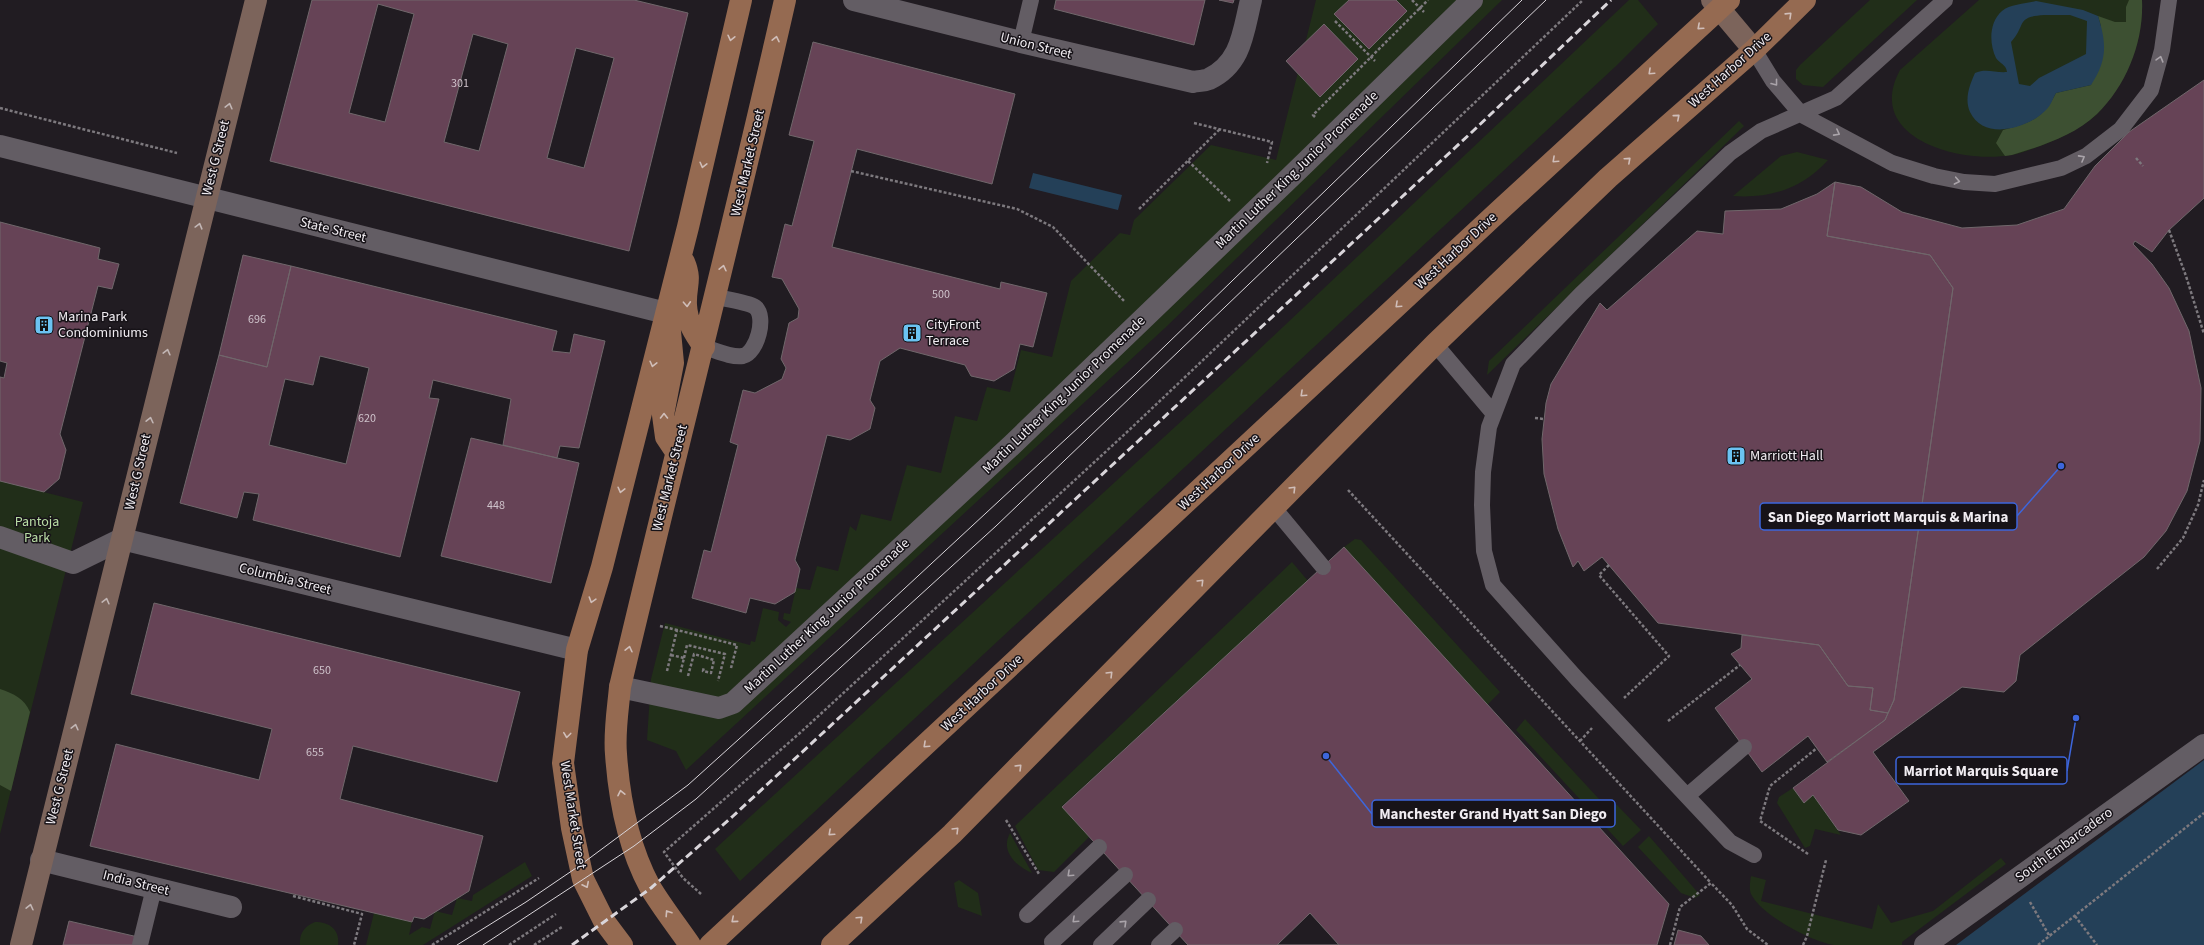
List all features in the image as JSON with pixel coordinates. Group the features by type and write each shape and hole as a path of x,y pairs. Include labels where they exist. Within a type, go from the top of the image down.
{"main road":[{"name":"West G Street","path":"21,945 256,0"},
{"name":"West Market Street","path":"622,945 604,921 583,879 572,828 563,763 577,650 602,567 681,253 740,0"},
{"name":"West Market Street","path":"690,945 651,888 629,830 619,782 616,753 620,687 676,452 704,347 785,0"},
{"name":"West Harbor Drive","path":"832,945 952,834 1435,344 1608,178 1754,50 1804,0"},
{"path":"1720,3 1754,50"},
{"name":"West Harbor Drive","path":"710,945 1500,210 1720,3"},
{"path":"681,253 689,275 686,304 691,329 704,347"},
{"path":"666,312 670,327 673,363 663,415 666,437 676,452"}],"street":[{"name":"Union Street","path":"854,0 1021,42 1193,82 1207,80 1217,74 1233,60 1238,50 1251,0"},
{"name":"Martin Luther King Junior Promenade","path":"722,707 733,703 1013,444 1472,0"},
{"name":"State Street","path":"0,146 206,199 666,312"},
{"path":"0,537 73,563 122,539"},
{"name":"Columbia Street","path":"122,539 577,650"},
{"path":"620,687 719,708 722,707"},
{"name":"South Embarcadero","path":"1925,945 2204,745"},
{"name":"India Street","path":"41,860 231,907"}],"lane":[{"path":"1021,42 1031,0"},
{"path":"1754,855 1730,842 1493,585 1484,551 1482,505 1483,472 1489,427 1513,364 1581,294 1730,153 1761,131 1802,115 1836,98 1945,0"},
{"path":"1754,50 1773,81 1802,115 1892,163 1934,176 1964,182 1994,184 2061,168 2086,156 2121,129 2151,90 2162,50 2169,0"},
{"path":"704,347 740,357 748,354 754,349 756,342 761,321 760,312 754,306 716,297"},
{"path":"1435,344 1494,414"},
{"path":"1274,508 1323,567"},
{"path":"1687,796 1744,747"},
{"path":"1027,915 1099,847"},
{"path":"1052,942 1124,875"},
{"path":"140,945 154,888"},
{"path":"1101,945 1148,900"},
{"path":"1159,945 1175,930"}],"path":[{"path":"1313,116 1428,0"},
{"path":"701,894 682,878 664,852 801,732 1126,433 1583,0"},
{"path":"1335,21 1392,78"},
{"path":"0,108 177,153"},
{"path":"1194,123 1272,142 1265,170"},
{"path":"1139,209 1220,129"},
{"path":"2136,158 2144,166"},
{"path":"1188,161 1248,218"},
{"path":"851,171 1017,209 1053,227 1142,320"},
{"path":"2169,230 2186,276 2204,334"},
{"path":"1535,418 1544,419"},
{"path":"2157,569 2183,538 2198,505 2204,480"},
{"path":"1348,490 1732,905 1747,929 1768,945"},
{"path":"1609,565 1599,575 1669,656 1622,700"},
{"path":"660,626 737,645 722,707"},
{"path":"661,695 677,630"},
{"path":"684,658 688,645 725,654 717,683 710,682"},
{"path":"695,678 688,676 694,654 714,660 711,673 703,671 704,667"},
{"path":"671,655 678,657"},
{"path":"1668,721 1740,665"},
{"path":"1580,741 1595,726"},
{"path":"1808,854 1760,821 1770,786 1817,748"},
{"path":"2038,945 2050,937 2204,813"},
{"path":"1006,820 1039,875"},
{"path":"1803,945 1807,936 1826,860"},
{"path":"432,945 540,878"},
{"path":"1670,945 1680,907 1711,883"},
{"path":"293,896 362,914 354,945"},
{"path":"2029,900 2050,937"},
{"path":"510,945 556,914"},
{"path":"2075,916 2097,945"},
{"path":"534,945 562,927"}],"green space":[{"path":"1316,0 1502,0 1166,327 686,770 676,751 647,740 651,679 665,623 750,645 751,641 755,642 763,608 779,612 778,620 786,627 791,622 783,619 784,613 790,614 796,588 810,590 817,566 838,571 850,526 856,531 861,514 891,521 907,465 941,473 955,416 977,421 987,387 1010,392 1021,350 1052,357 1071,281 1120,233 1130,235 1134,220 1211,145 1276,160"},
{"path":"1629,0 1638,0 1658,24 1616,66 740,881 715,849 1248,360"},
{"path":"1870,0 1917,0 1823,87 1803,85 1796,79 1796,70 1800,65"},
{"path":"1979,0 2142,0 2140,31 2125,75 2108,101 2092,119 2068,134 2017,154 1991,157 1968,155 1945,150 1923,142 1906,130 1895,114 1892,94 1900,70"},
{"path":"2129,0 2142,0 2142,15 2137,46 2132,62 2125,76 2108,102 2088,122 2068,134 2034,148 2005,156 1996,143 2003,130 2035,119 2046,109 2056,93 2091,85 2101,26 2098,16 2115,22 2126,22 2126,7"},
{"path":"1739,121 1744,126 1487,375 1489,361"},
{"path":"1797,152 1828,160 1808,178 1785,190 1760,196 1733,196 1781,156"},
{"name":"Pantoja Park","path":"0,481 83,502 0,834"},
{"path":"1355,539 1361,540 1500,692 1487,705 1344,547"},
{"path":"1292,562 1308,581 1062,806 1089,837 1054,872 1038,870 1015,826"},
{"path":"0,689 22,700 30,712 11,791 0,785"},
{"path":"1525,719 1599,799 1617,805 1641,830 1623,846 1516,730"},
{"path":"1793,788 1804,802 1813,795 1841,835 1815,829 1810,846 1805,848 1777,803 1779,797"},
{"path":"1010,833 1032,873 1015,862 1008,852 1007,840"},
{"path":"1649,836 1700,895 1695,898 1681,893 1638,847"},
{"path":"2001,858 2006,864 1902,942 1902,945 1834,945 1813,939 1776,919 1757,902 1750,890 1751,876 1766,880 1761,901 1872,929 1878,904 1891,923 1933,911"},
{"path":"525,862 532,876 423,945 366,945 374,913 412,922 409,935 422,927 430,929 435,911 452,915 457,898 472,901 473,895"},
{"path":"959,880 978,893 982,916 958,907 954,883"},
{"path":"315,922 325,923 336,931 338,945 300,945 303,930"}],"water":[{"path":"2036,1 2083,10 2098,16 2104,44 2103,60 2100,68 2091,85 2056,93 2047,109 2030,122 2007,129 1986,127 1977,121 1970,112 1968,107 1968,92 1975,73 1987,71 2007,72 2004,66 1996,58 1992,46 1991,40 1995,21 2005,9","holes":["2070,15 2087,21 2086,54 2039,78 2030,86 2019,84 2011,42 2016,36 2023,22 2035,16"]},
{"path":"1033,173 1122,195 1118,210 1029,188"},
{"path":"2204,760 2204,945 1956,945"}],"building":[{"path":"312,0 634,0 688,13 629,251 270,161","holes":["378,4 414,14 385,122 349,113","473,34 508,44 479,151 444,142","576,48 614,58 584,168 547,158"]},
{"path":"1056,0 1205,0 1194,45 1054,9"},
{"path":"1219,0 1234,0 1233,3"},
{"path":"1349,0 1396,0 1407,11 1369,49 1334,14"},
{"path":"1324,24 1358,59 1320,97 1286,61"},
{"name":"CityFront Terrace","path":"813,42 1015,94 992,184 857,149 832,247 1000,289 1001,282 1047,293 1033,347 1020,344 1014,369 994,381 971,376 965,365 900,348 880,361 870,400 875,408 870,429 850,440 827,435 795,560 800,569 795,592 775,604 750,598 746,613 692,598 704,550 711,552 738,445 730,442 743,390 755,393 782,379 786,368 781,359 789,323 798,318 799,309 782,279 772,277 785,224 792,226 814,141 789,135"},
{"path":"2204,80 2204,198 2169,230 2152,252 2135,241 2133,244 2152,264 2169,288 2189,331 2201,388 2200,441 2187,491 2166,531 2144,557 2020,655 2016,681 2004,692 1962,687 1873,752 1909,801 1861,835 1838,830 1813,795 1804,803 1793,788 1885,720 1894,700 1953,288 1930,255 1827,236 1835,182 1861,187 1902,212 1962,228 2017,225 2064,209 2095,166 2129,132"},
{"name":"Marriott Hall","path":"1835,182 1827,236 1930,255 1953,288 1894,700 1888,713 1870,710 1873,688 1848,686 1819,645 1658,623 1602,557 1584,571 1578,561 1573,567 1558,529 1544,474 1542,439 1546,403 1551,384 1600,303 1607,310 1697,231 1723,234 1725,211 1781,209 1817,194"},
{"name":"Marina Park Condominiums","path":"0,222 100,248 98,259 119,264 112,289 98,286 60,434 66,450 59,479 44,492 0,481 0,377 4,378 7,363 0,361"},
{"path":"243,255 291,266 267,367 219,355"},
{"path":"291,266 557,331 552,351 570,353 574,334 605,341 579,448 560,446 557,458 503,445 511,399 433,380 429,398 439,399 400,557 253,520 259,494 244,492 237,518 180,503 219,355 267,367","holes":["320,356 369,368 346,464 269,445 285,379 313,385"]},
{"path":"471,438 579,463 551,583 441,556"},
{"path":"1344,547 1669,904 1657,945 1188,945 1062,807"},
{"path":"154,603 520,692 497,782 353,746 340,799 483,836 469,891 424,919 414,917 412,922 90,846 116,744 259,780 272,729 131,694"},
{"path":"1742,635 1819,645 1848,686 1873,688 1870,710 1888,713 1885,720 1827,762 1808,736 1762,772 1715,708 1752,679 1731,654 1741,648"},
{"path":"1310,913 1339,945 1277,945"},
{"path":"69,921 138,937 136,945 63,945"},
{"path":"1678,930 1701,936 1709,945 1674,945"}],"tram line":[{"path":"457,945 526,902 579,866 688,785 850,639 1135,375 1522,0"},
{"path":"483,945 634,846 696,799 996,526 1546,0"}],"railway":[{"path":"572,945 651,888 732,817 1472,132 1611,0"}],"place":[{"name":"Marina Park Condominiums","path":"44,325"},
{"name":"CityFront Terrace","path":"912,333"},
{"name":"Marriott Hall","path":"1736,456"},
{"name":"San Diego Marriott Marquis & Marina","path":"2061,466"},
{"name":"Marriot Marquis Square","path":"2076,718"},
{"name":"Manchester Grand Hyatt San Diego","path":"1326,756"}]}
